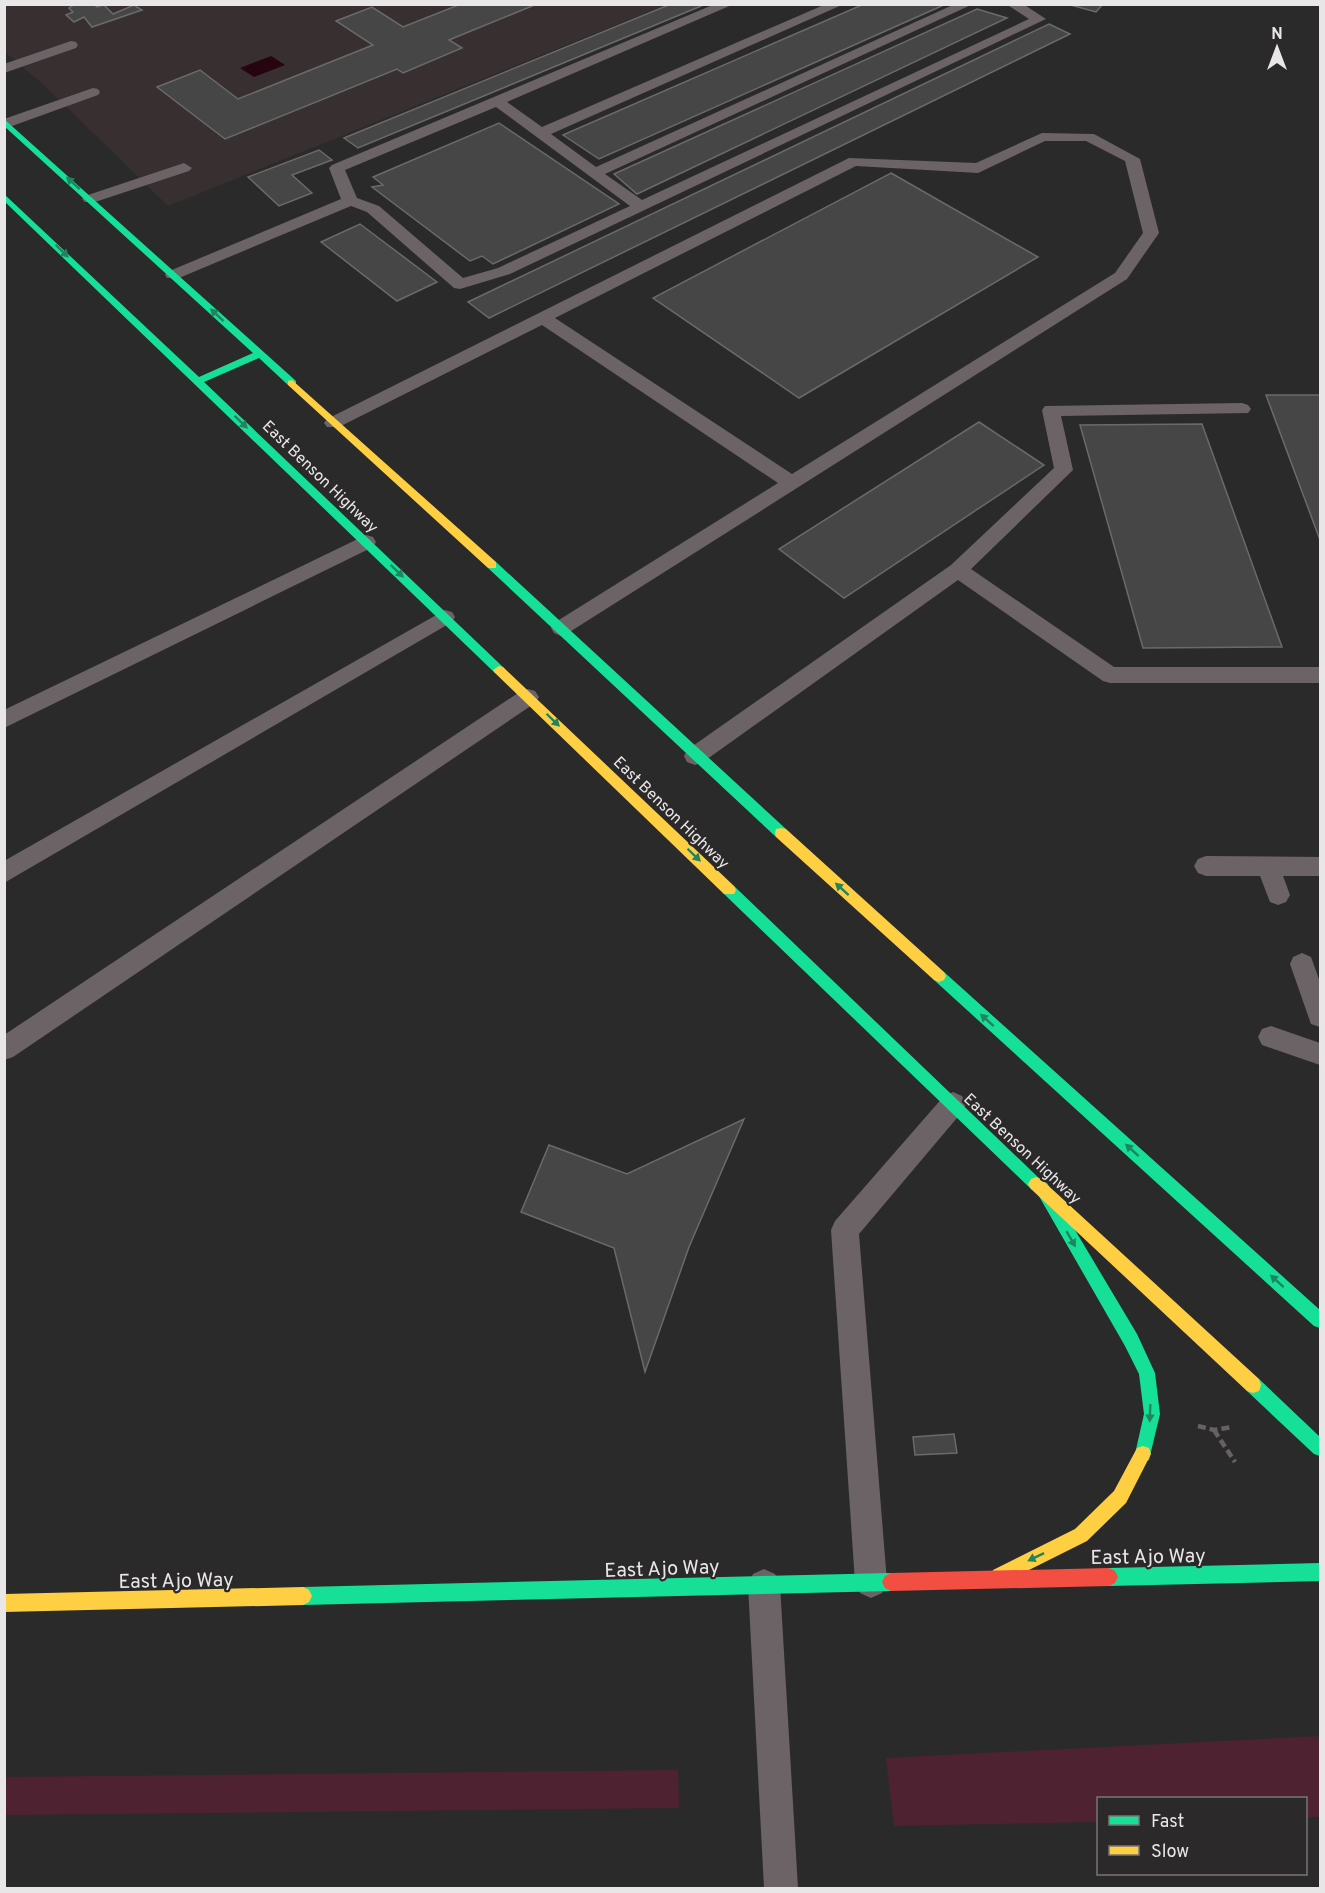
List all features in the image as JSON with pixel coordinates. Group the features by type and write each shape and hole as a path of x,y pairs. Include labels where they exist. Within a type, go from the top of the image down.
{"main road":[{"path":"6,122 333,423 561,628 695,756 1320,1320"},
{"name":"East Benson Highway","path":"4,196 1041,1188 1320,1448"},
{"path":"198,381 260,354"},
{"path":"990,1580 1081,1535 1120,1497 1144,1451 1152,1414 1147,1373 1041,1188"},
{"name":"East Ajo Way","path":"4,1603 1320,1572"}],"lane":[{"path":"350,201 337,168 728,4"},
{"path":"540,133 838,4"},
{"path":"594,173 967,4"},
{"path":"173,274 350,201 373,209 460,284 504,271 1040,19 1012,4"},
{"path":"4,69 71,45"},
{"path":"6,122 93,92"},
{"path":"497,101 641,207"},
{"path":"333,423 854,161 978,168 1042,137 1089,137 1132,159 1151,233 1121,276 561,628"},
{"path":"90,198 184,168"},
{"path":"543,318 792,483"},
{"path":"695,756 958,570 1064,470 1051,411 1242,409"},
{"path":"4,720 366,542"},
{"path":"958,570 1110,675 1320,675"},
{"path":"4,873 445,617"},
{"path":"4,1049 528,697"},
{"path":"1206,866 1320,867"},
{"path":"1268,867 1278,895"},
{"path":"1302,964 1320,1016"},
{"path":"1271,1037 1320,1054"},
{"path":"871,1582 845,1230 953,1104"},
{"path":"764,1585 781,1888"}],"path":[{"path":"1198,1425 1214,1430 1235,1462"}],"shaded area":[{"path":"4,5 665,5 168,206 45,86 5,52"},
{"path":"271,56 285,65 254,77 240,68"},
{"path":"1320,1736 1320,1817 1307,1817 1307,1797 1097,1797 1097,1822 894,1826 886,1758"},
{"path":"678,1770 679,1808 5,1815 5,1777"}],"building":[{"path":"75,4 94,4 97,7 104,5 113,14 134,5 142,10 92,27 84,17 74,22 66,15 73,12 69,8"},
{"path":"461,4 537,4 449,40 462,48 403,73 397,69 225,139 157,87 200,70 238,99 373,45 336,21 372,7 403,27"},
{"path":"671,4 706,4 358,148 344,138"},
{"path":"864,4 946,4 599,159 563,135"},
{"path":"1067,4 1103,4 1096,12"},
{"path":"977,9 1007,18 637,194 614,174"},
{"path":"1049,24 1070,34 489,318 468,302"},
{"path":"499,123 619,204 493,264 482,256 470,261 372,187 383,185 373,177"},
{"path":"319,150 332,160 292,175 312,193 279,206 248,177"},
{"path":"891,173 1038,257 799,398 653,298"},
{"path":"360,224 437,282 397,301 321,242"},
{"path":"1266,395 1320,395 1320,540"},
{"path":"979,422 1044,465 844,598 779,549"},
{"path":"1202,424 1282,647 1143,648 1080,425"},
{"path":"744,1119 689,1247 645,1372 614,1248 521,1212 549,1145 627,1174"},
{"path":"954,1434 957,1453 915,1455 913,1437"}],"traffic: fast":[{"path":"4,121 292,383"},
{"path":"4,196 499,670"},
{"path":"198,381 260,354"},
{"path":"492,565 781,833"},
{"path":"729,890 1036,1184"},
{"path":"939,976 1320,1320"},
{"path":"1042,1188 1131,1340 1147,1373 1152,1414 1143,1454"},
{"path":"1253,1385 1320,1448"},
{"path":"1109,1577 1320,1572"},
{"path":"303,1596 891,1582"}],"traffic: slow":[{"path":"292,383 492,565"},
{"path":"499,670 729,890"},
{"path":"781,833 939,976"},
{"path":"1036,1184 1253,1385"},
{"path":"999,1576 1081,1535 1120,1497 1143,1454"},
{"path":"4,1603 303,1596"}],"traffic: jam":[{"path":"891,1582 1109,1577"}]}
